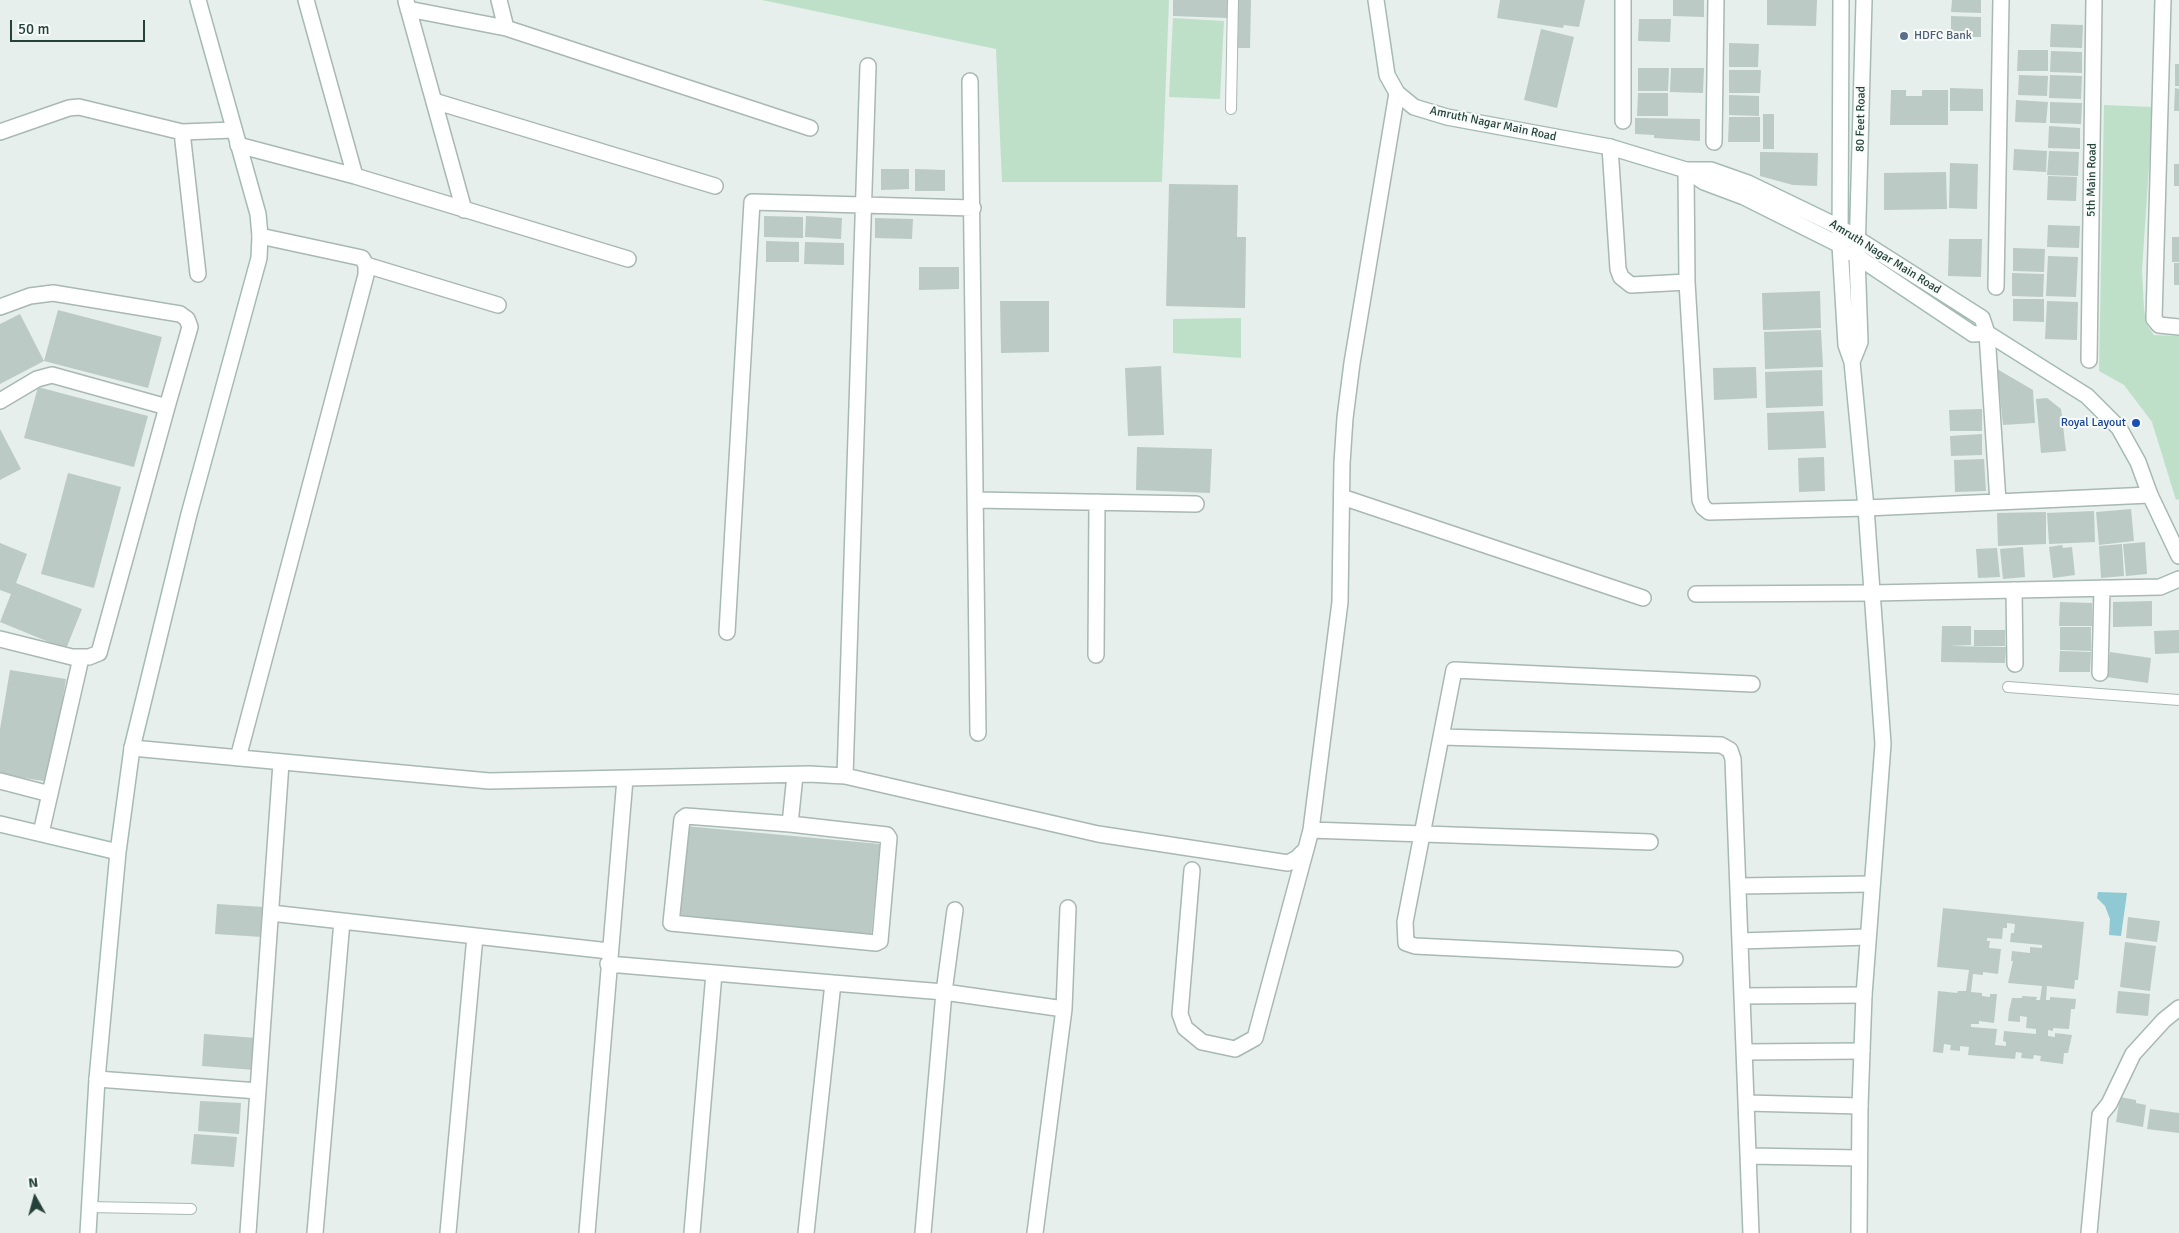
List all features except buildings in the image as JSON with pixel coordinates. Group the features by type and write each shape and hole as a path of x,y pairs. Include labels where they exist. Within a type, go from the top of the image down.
{"street":[{"path":"88,1233 97,1079 118,852 132,748 189,514 259,258 258,214 198,0"},
{"path":"306,0 355,176"},
{"path":"499,0 506,28"},
{"name":"Amruth Nagar Main Road","path":"1376,0 1387,75 1397,93 1414,107 1447,117 1610,147 1686,170 1711,170 1748,183 1858,238 1982,318 1987,333"},
{"path":"1622,121 1623,0"},
{"path":"1714,142 1716,0"},
{"name":"80 Feet Road","path":"1841,0 1839,228 1846,345 1852,362"},
{"name":"80 Feet Road","path":"1852,362 1860,342 1857,256 1864,0"},
{"path":"1996,287 2001,0"},
{"name":"5th Main Road","path":"2089,360 2094,0"},
{"path":"2163,0 2154,318 2158,325 2179,327"},
{"path":"464,210 407,4 506,28 810,128"},
{"path":"845,776 868,66"},
{"path":"970,81 978,733"},
{"path":"1192,870 1180,1014 1184,1028 1202,1042 1235,1049 1255,1038 1311,830 1340,602 1345,418 1352,363 1397,93"},
{"path":"434,101 715,186"},
{"path":"0,132 69,108 79,107 182,132 234,130"},
{"path":"182,132 198,274"},
{"path":"238,145 355,176 628,259"},
{"path":"1610,147 1618,268 1621,278 1630,285 1687,282"},
{"path":"1686,170 1687,282 1700,500 1703,507 1709,512 1866,508 2150,495"},
{"name":"Amruth Nagar Main Road","path":"1686,170 1704,182 1769,209 1840,244 1973,334 1987,333 2088,396 2118,428 2138,462 2150,495 2179,556"},
{"path":"727,632 752,202 973,208"},
{"path":"238,758 366,275 366,265 362,258 260,236"},
{"path":"366,265 498,306"},
{"path":"0,307 30,296 53,293 180,314 187,319 190,327 99,653 89,657 72,657 0,639"},
{"path":"1987,333 1998,502"},
{"path":"1852,362 1873,593 1883,744 1864,995 1860,1106 1859,1233"},
{"path":"0,401 37,379 52,375 167,407"},
{"path":"1342,497 1643,598"},
{"path":"975,500 1196,504"},
{"path":"1096,654 1097,502"},
{"path":"1696,594 1873,593 2160,587 2179,579"},
{"path":"2100,674 2102,588"},
{"path":"2014,590 2015,664"},
{"path":"41,833 82,658"},
{"path":"1675,958 1415,946 1406,943 1405,922 1454,670 1752,684"},
{"path":"1442,737 1726,746 1730,750 1733,759 1751,1233"},
{"path":"132,748 489,781 795,775 845,776 1098,834 1288,862 1297,858 1306,849"},
{"path":"248,1233 281,763"},
{"path":"790,824 795,775"},
{"path":"587,1233 625,779"},
{"path":"0,782 50,794"},
{"path":"682,817 790,824 887,834 889,836 880,941 876,943 671,923 682,817"},
{"path":"0,824 118,852"},
{"path":"1311,830 1650,842"},
{"path":"1738,886 1872,884"},
{"path":"1035,1233 1064,1009 1068,908"},
{"path":"923,1233 944,992 955,910"},
{"path":"271,913 475,936 714,973 944,992 1064,1009"},
{"path":"315,1233 342,921"},
{"path":"448,1233 475,936"},
{"path":"1740,941 1868,937"},
{"path":"692,1233 714,973"},
{"path":"806,1233 833,983"},
{"path":"1742,996 1864,995"},
{"path":"2089,1233 2100,1115 2109,1104 2133,1054 2164,1020 2179,1008"},
{"path":"1745,1052 1862,1050"},
{"path":"97,1079 258,1091"},
{"path":"1747,1103 1860,1106"},
{"path":"1749,1156 1859,1158"}],"lane":[{"path":"1230,109 1233,0"},
{"path":"2008,687 2179,700"},
{"path":"89,1207 191,1209"}],"green space":[{"path":"762,0 1169,0 1162,182 1002,182 996,49"},
{"path":"1173,18 1224,21 1220,99 1169,97"},
{"path":"2104,105 2153,107 2142,270 2144,309 2147,325 2154,335 2179,336 2179,499 2176,500 2152,422 2124,385 2099,371"},
{"path":"1241,318 1241,358 1173,353 1173,319"}],"water":[{"path":"2098,892 2127,893 2121,936 2109,935 2110,919 2105,906 2097,898"}],"place":[{"name":"HDFC Bank","path":"1904,36"},
{"name":"Royal Layout","path":"2136,423"}]}
